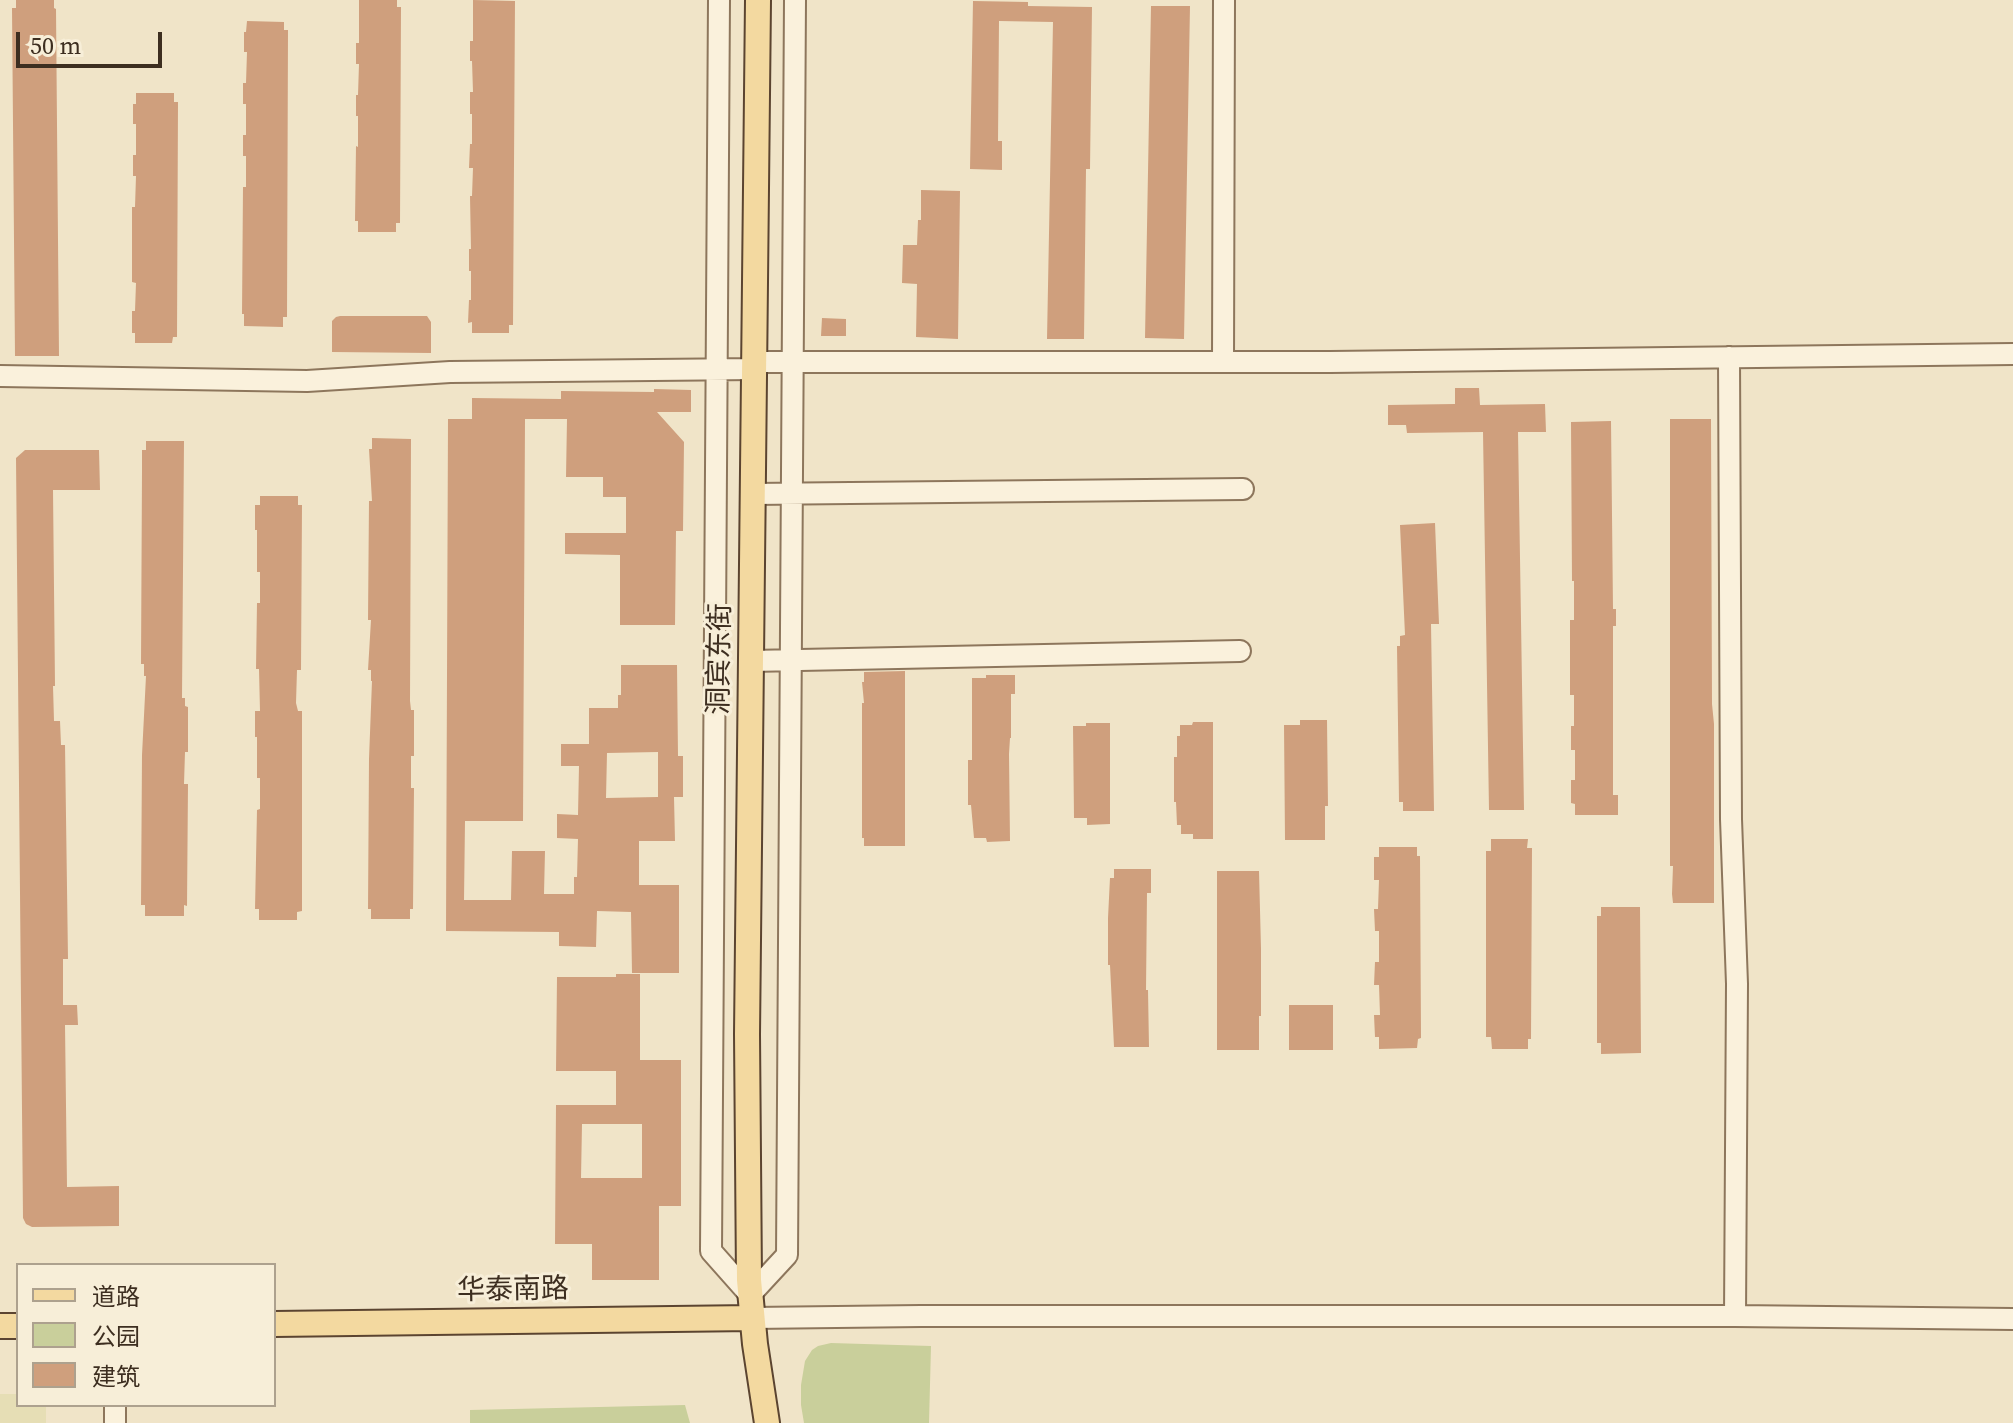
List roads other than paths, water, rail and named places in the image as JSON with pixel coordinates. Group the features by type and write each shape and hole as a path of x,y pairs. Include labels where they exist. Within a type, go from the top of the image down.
{"main road":[{"name":"洞宾东街","path":"758,0 747,1034 749,1280 767,1423"},
{"name":"华泰南路","path":"276,1324 751,1306"}],"street":[{"path":"719,0 711,1251 751,1306"},
{"path":"751,1306 787,1255 795,0"},
{"path":"1223,362 1224,0"},
{"path":"0,376 307,381 450,372 717,369 793,362 1223,362 2013,354"},
{"path":"1729,357 1731,819 1737,984 1735,1316"},
{"path":"753,494 1243,489"},
{"path":"751,661 1240,651"},
{"path":"751,1306 937,1316 2013,1319"}]}
